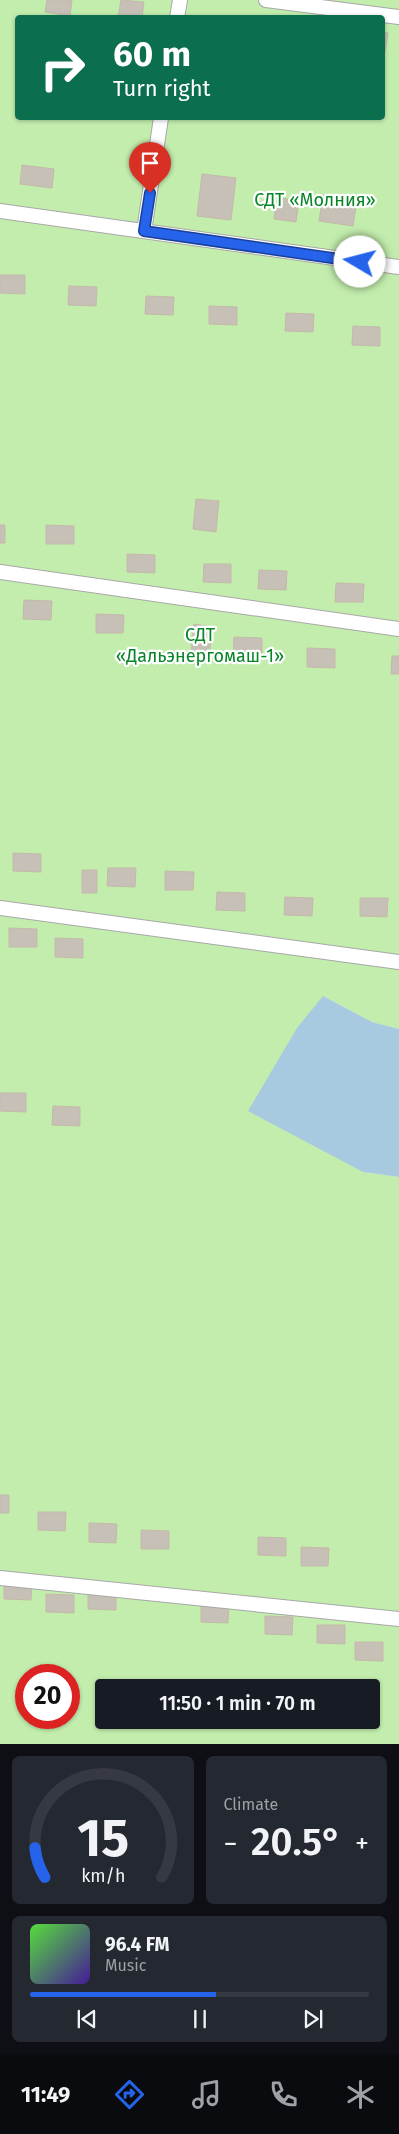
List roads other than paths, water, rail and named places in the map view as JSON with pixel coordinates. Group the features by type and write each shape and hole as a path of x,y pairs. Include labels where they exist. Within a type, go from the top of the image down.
{"lane":[{"path":"178,15 180,0"},
{"path":"266,0 383,15"},
{"path":"385,15 399,17"},
{"path":"144,231 161,120"},
{"path":"0,212 399,267"},
{"path":"0,572 399,629"},
{"path":"0,908 399,962"},
{"path":"0,1578 399,1619"}],"water":[{"path":"323,996 372,1022 399,1029 399,1177 363,1172 248,1111 297,1028"}],"park label":[{"name":"СДТ «Молния»","path":"315,200"},
{"name":"СДТ «Дальэнергомаш-1»","path":"200,645"}]}
